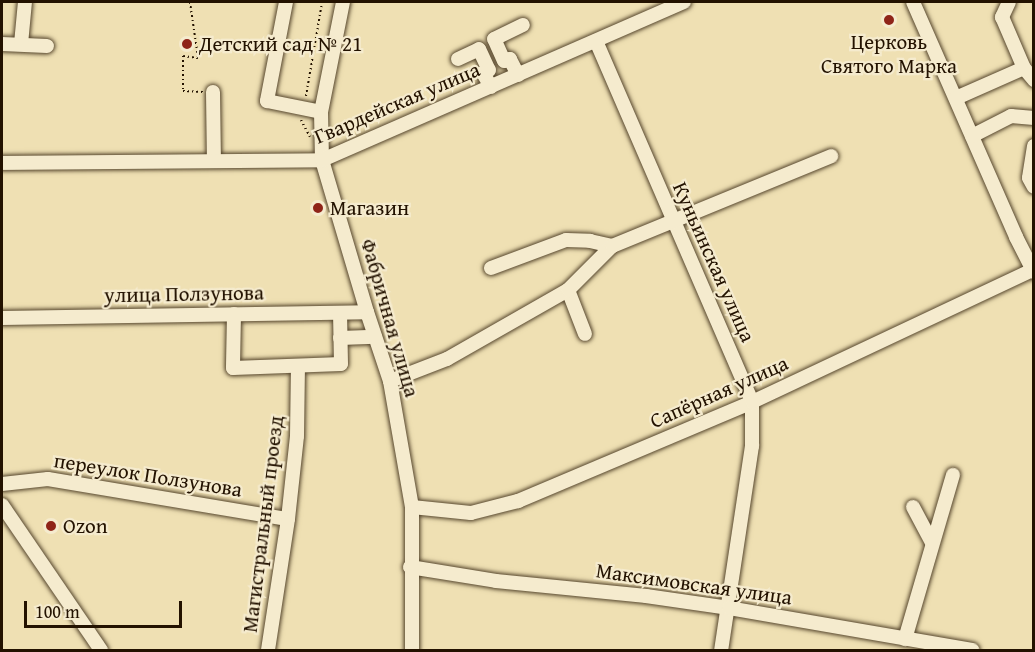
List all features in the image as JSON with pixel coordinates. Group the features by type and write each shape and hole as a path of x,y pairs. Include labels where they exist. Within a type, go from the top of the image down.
{"street":[{"path":"21,44 25,2"},
{"path":"286,2 267,101 321,112"},
{"name":"Фабричная улица","path":"343,2 321,112 322,160 390,381 412,507 410,567 412,651"},
{"name":"Гвардейская улица","path":"2,163 322,160 684,2"},
{"path":"913,2 1033,271"},
{"path":"1009,2 1002,17 1024,68 1034,80"},
{"path":"518,75 510,59 504,61 494,39 523,25"},
{"name":"Куньинская улица","path":"596,41 752,402 752,446 721,651"},
{"path":"2,44 47,46"},
{"path":"458,59 479,49 489,70 483,73 490,87"},
{"path":"956,98 1024,68"},
{"path":"213,92 214,160"},
{"path":"972,136 1011,116 1034,118"},
{"path":"1034,146 1029,178 1034,187"},
{"path":"390,381 447,359 568,290 612,246 831,156"},
{"path":"1016,237 1034,248"},
{"path":"491,268 566,240 590,241 612,246"},
{"name":"Сапёрная улица","path":"412,507 471,513 518,501 752,402 1033,271"},
{"path":"568,290 585,334"},
{"name":"улица Ползунова","path":"2,318 367,312"},
{"path":"234,314 232,368 341,364 340,313"},
{"path":"340,338 375,337"},
{"name":"Магистральный проезд","path":"268,651 288,519 297,435 298,366"},
{"path":"905,639 953,475"},
{"name":"переулок Ползунова","path":"2,484 48,479 288,519"},
{"path":"2,506 101,651"},
{"path":"913,507 932,542"},
{"name":"Максимовская улица","path":"410,567 496,581 646,596 729,608 972,651"}],"path":[{"path":"190,2 198,57 183,56 183,91 213,92"},
{"path":"313,142 299,107 322,2"}],"place":[{"name":"Церковь Святого Марка","path":"889,20"},
{"name":"Детский сад № 21","path":"187,44"},
{"name":"Магазин","path":"318,208"},
{"name":"Ozon","path":"51,526"}]}
